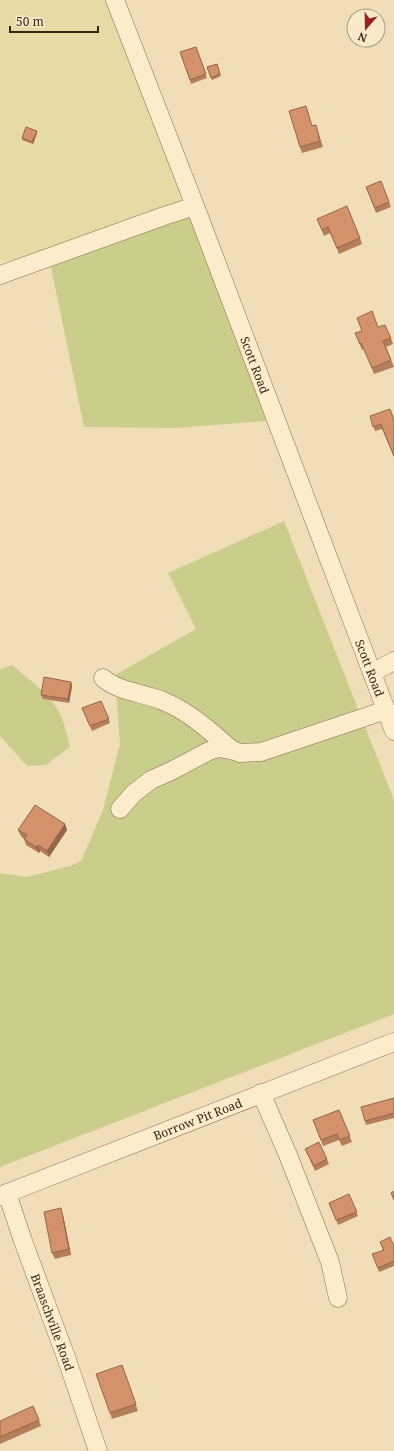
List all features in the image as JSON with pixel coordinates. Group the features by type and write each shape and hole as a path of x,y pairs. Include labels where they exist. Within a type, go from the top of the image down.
{"street":[{"name":"Scott Road","path":"115,0 195,206 394,731"},
{"path":"0,275 195,206"},
{"path":"372,673 394,661"},
{"path":"103,678 111,685 162,701 182,710 200,722 232,750"},
{"path":"120,809 134,793 151,780 209,751 219,748 240,753 261,752 386,710"},
{"name":"Borrow Pit Road","path":"4,1194 394,1042"},
{"path":"261,1094 288,1155 330,1262 338,1298"},
{"name":"Braaschville Road","path":"4,1194 66,1357 98,1451"}],"shaded area":[{"path":"0,0 117,0 197,211 51,267 0,260"}],"green space":[{"path":"197,211 266,421 175,428 84,427 51,267"},
{"path":"284,521 394,800 394,1014 0,1167 0,873 27,877 70,866 81,861 103,810 120,744 115,675 196,629 168,573"},
{"path":"12,665 34,683 50,699 60,714 68,736 70,747 46,765 27,766 0,736 0,669"}],"building":[{"path":"196,47 206,74 190,80 180,52"},
{"path":"217,64 220,74 211,78 207,67"},
{"path":"306,106 312,126 316,125 320,141 300,147 289,111"},
{"path":"26,127 37,131 32,142 22,138"},
{"path":"381,181 389,202 375,208 366,187"},
{"path":"347,206 360,238 337,248 328,227 322,230 317,219"},
{"path":"372,311 378,327 385,325 391,338 383,341 391,360 372,368 355,333 362,331 357,318"},
{"path":"390,409 394,420 394,456 381,424 373,427 370,416"},
{"path":"44,677 71,682 68,699 41,695"},
{"path":"101,701 109,719 90,726 82,708"},
{"path":"35,805 65,824 47,851 38,845 36,847 24,839 27,835 18,830"},
{"path":"394,1098 394,1113 365,1121 361,1107"},
{"path":"339,1110 350,1136 339,1140 337,1134 321,1140 313,1120"},
{"path":"319,1142 327,1159 314,1166 305,1149"},
{"path":"394,1191 394,1200 391,1193"},
{"path":"349,1194 357,1212 336,1220 329,1203"},
{"path":"61,1208 69,1249 52,1253 44,1212"},
{"path":"390,1237 394,1246 394,1261 378,1268 372,1254 384,1250 380,1242"},
{"path":"122,1365 136,1404 110,1413 96,1374"},
{"path":"33,1406 39,1420 0,1437 0,1421"}]}
